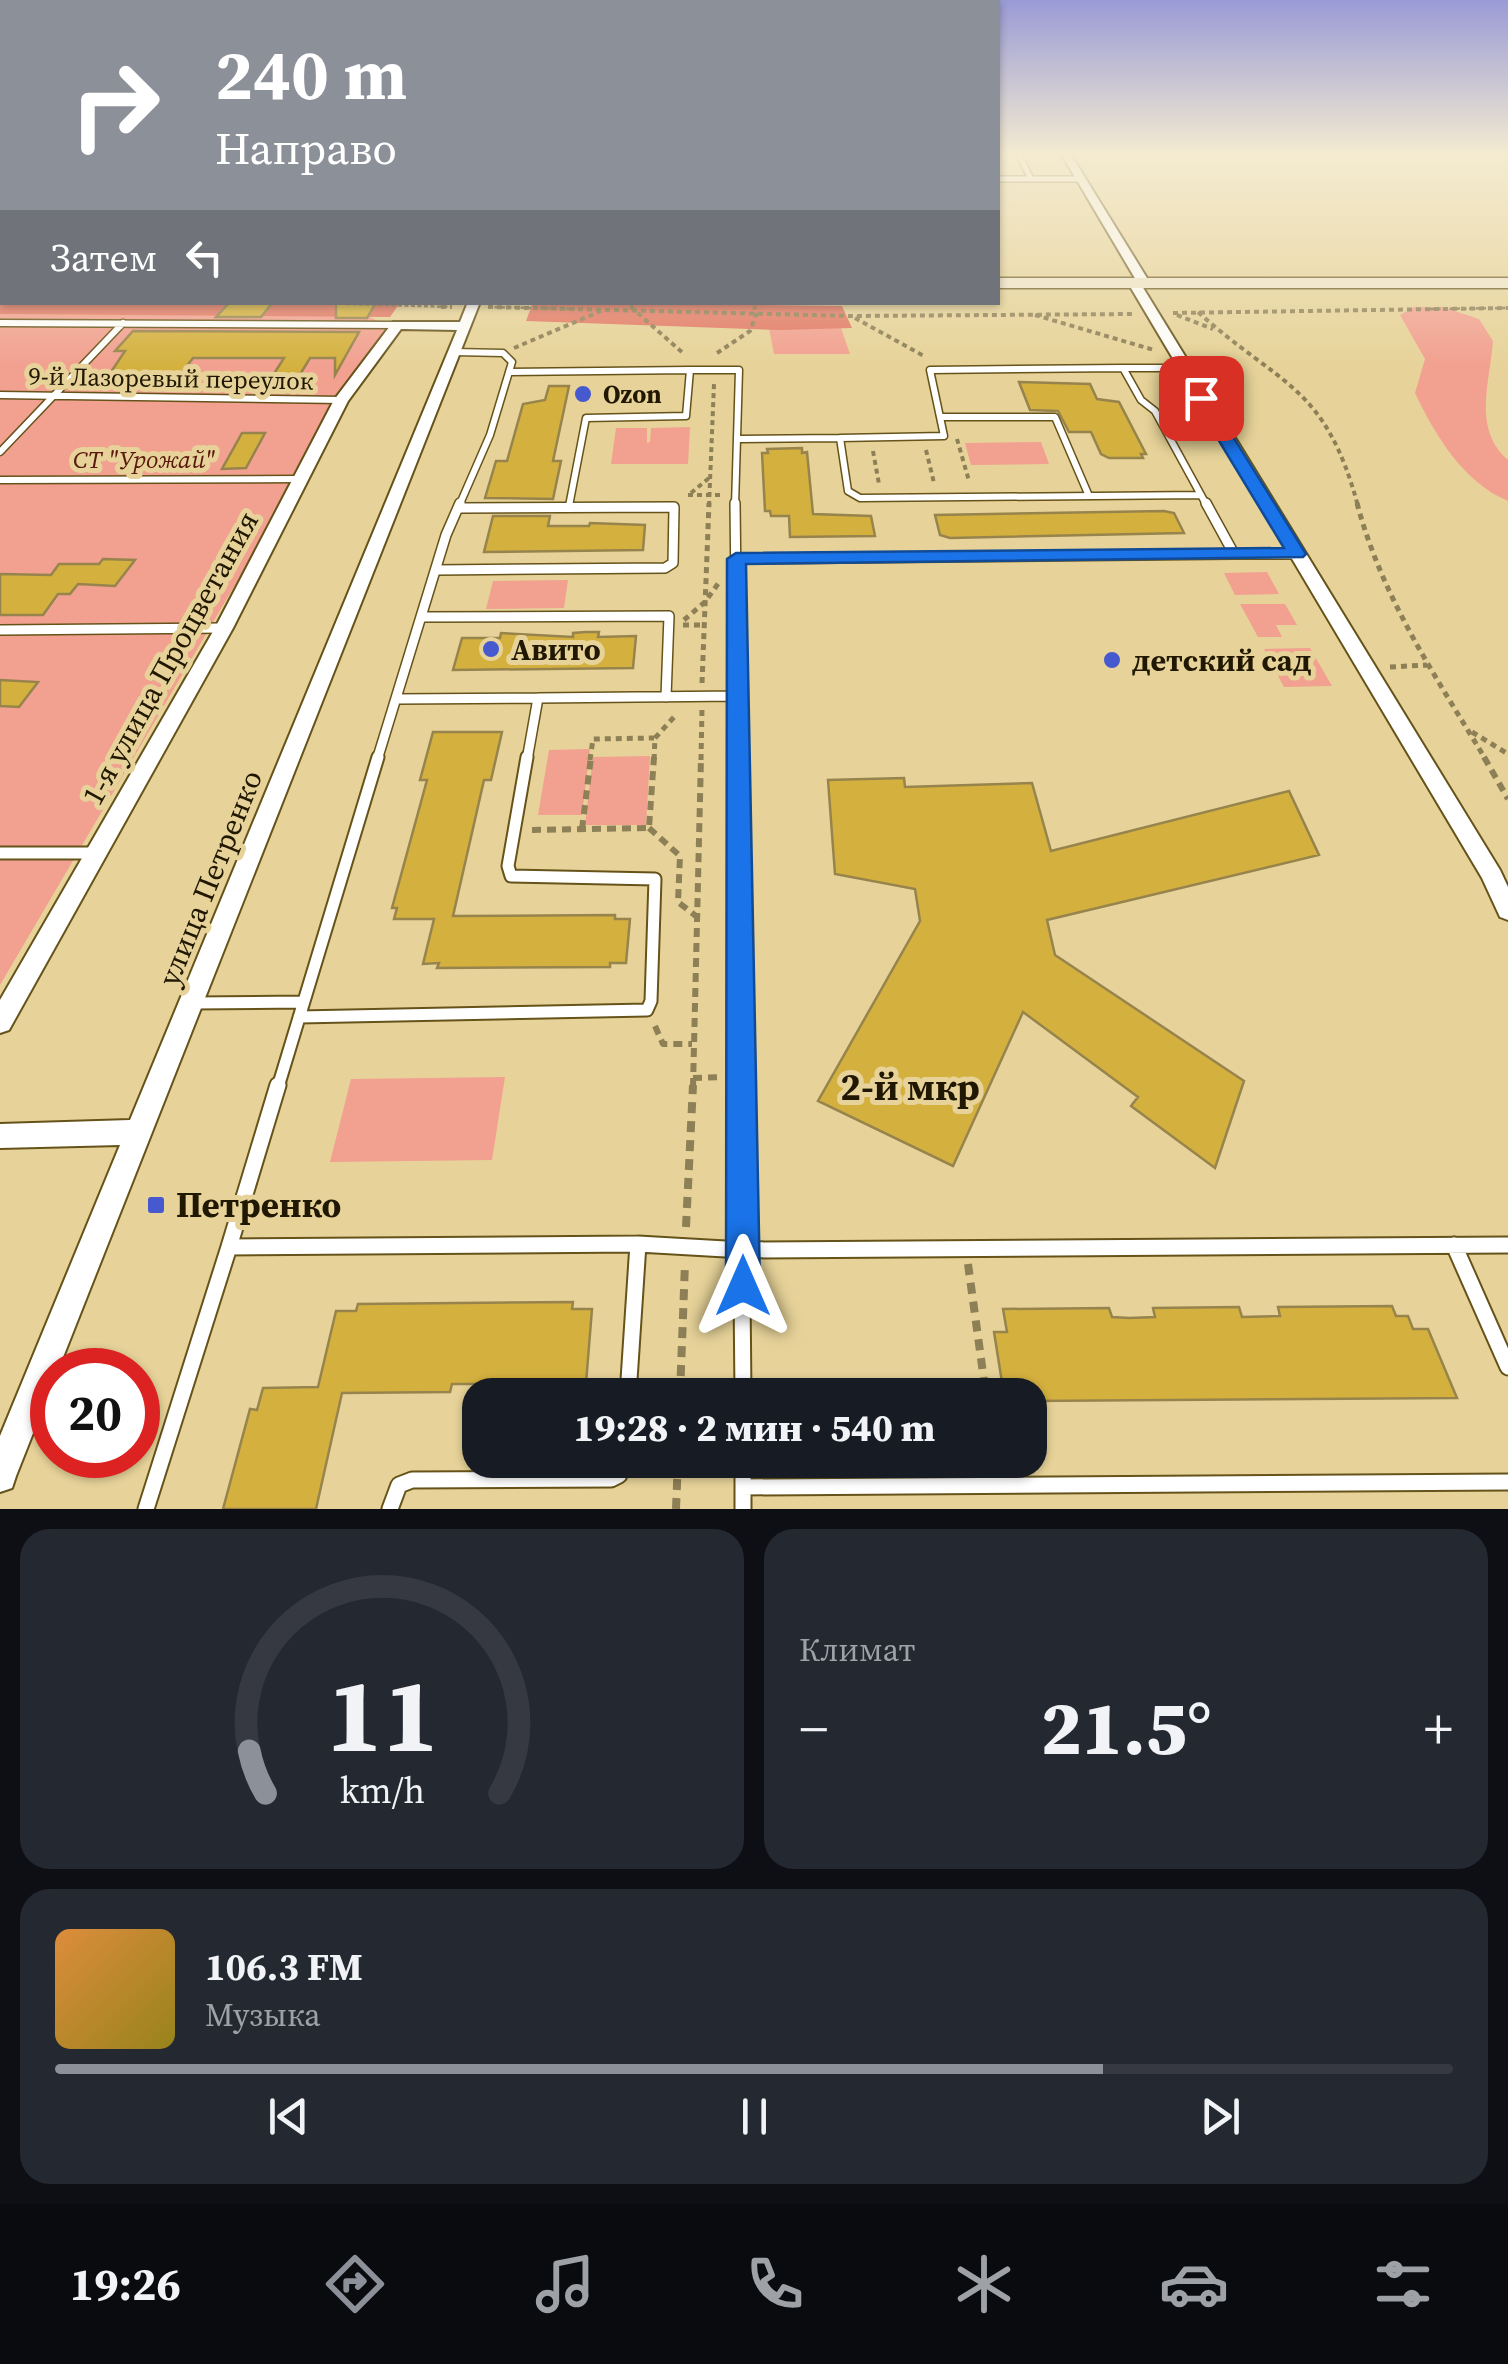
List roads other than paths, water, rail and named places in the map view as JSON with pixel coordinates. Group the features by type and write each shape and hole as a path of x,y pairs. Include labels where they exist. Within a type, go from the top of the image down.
{"street":[{"path":"1106,225 1179,362 1492,876 1508,911"},
{"path":"1000,283 1508,283"},
{"path":"398,325 470,312"},
{"name":"улица Петренко","path":"0,1476 470,312"},
{"name":"1-я улица Процветания","path":"0,1023 224,628 341,400 398,325"},
{"path":"0,1136 139,1132"}],"lane":[{"path":"0,322 398,325"},
{"path":"0,452 123,323"},
{"path":"146,1509 446,535 462,508 509,372 511,358 502,353 454,352"},
{"path":"740,439 944,436 946,417 929,372 943,369 1123,368 1179,362"},
{"path":"1123,368 1141,400 1156,412 1234,554"},
{"path":"568,507 586,418 686,416 701,369"},
{"path":"509,372 739,370 740,439 735,449 743,1378"},
{"name":"9-й Лазоревый переулок","path":"0,395 341,400"},
{"path":"946,417 1055,417 1089,496"},
{"path":"840,438 852,496 1201,495"},
{"path":"0,480 300,480"},
{"path":"436,570 665,568 673,563 674,508 462,508"},
{"path":"736,559 1297,554"},
{"path":"421,617 668,616 666,696"},
{"path":"0,630 224,628"},
{"path":"396,700 738,696"},
{"path":"300,1018 647,1010 652,981 655,878 512,876 508,866 538,698"},
{"path":"0,853 97,852"},
{"path":"192,1003 302,1002"},
{"path":"629,1378 638,1244"},
{"path":"229,1247 686,1244 743,1250 1508,1245"},
{"path":"1454,1245 1508,1367"},
{"path":"390,1509 399,1485 412,1480 611,1478"},
{"path":"742,1478 743,1509"},
{"path":"742,1487 1508,1482"}],"place":[{"name":"Ozon","path":"583,394"},
{"name":"Авито","path":"491,649"},
{"name":"детский сад","path":"1112,660"},
{"name":"Петренко","path":"156,1205"}],"district":[{"name":"2-й мкр","path":"910,1087"}],"park label":[{"name":"СТ \"Урожай\"","path":"144,459"}]}
